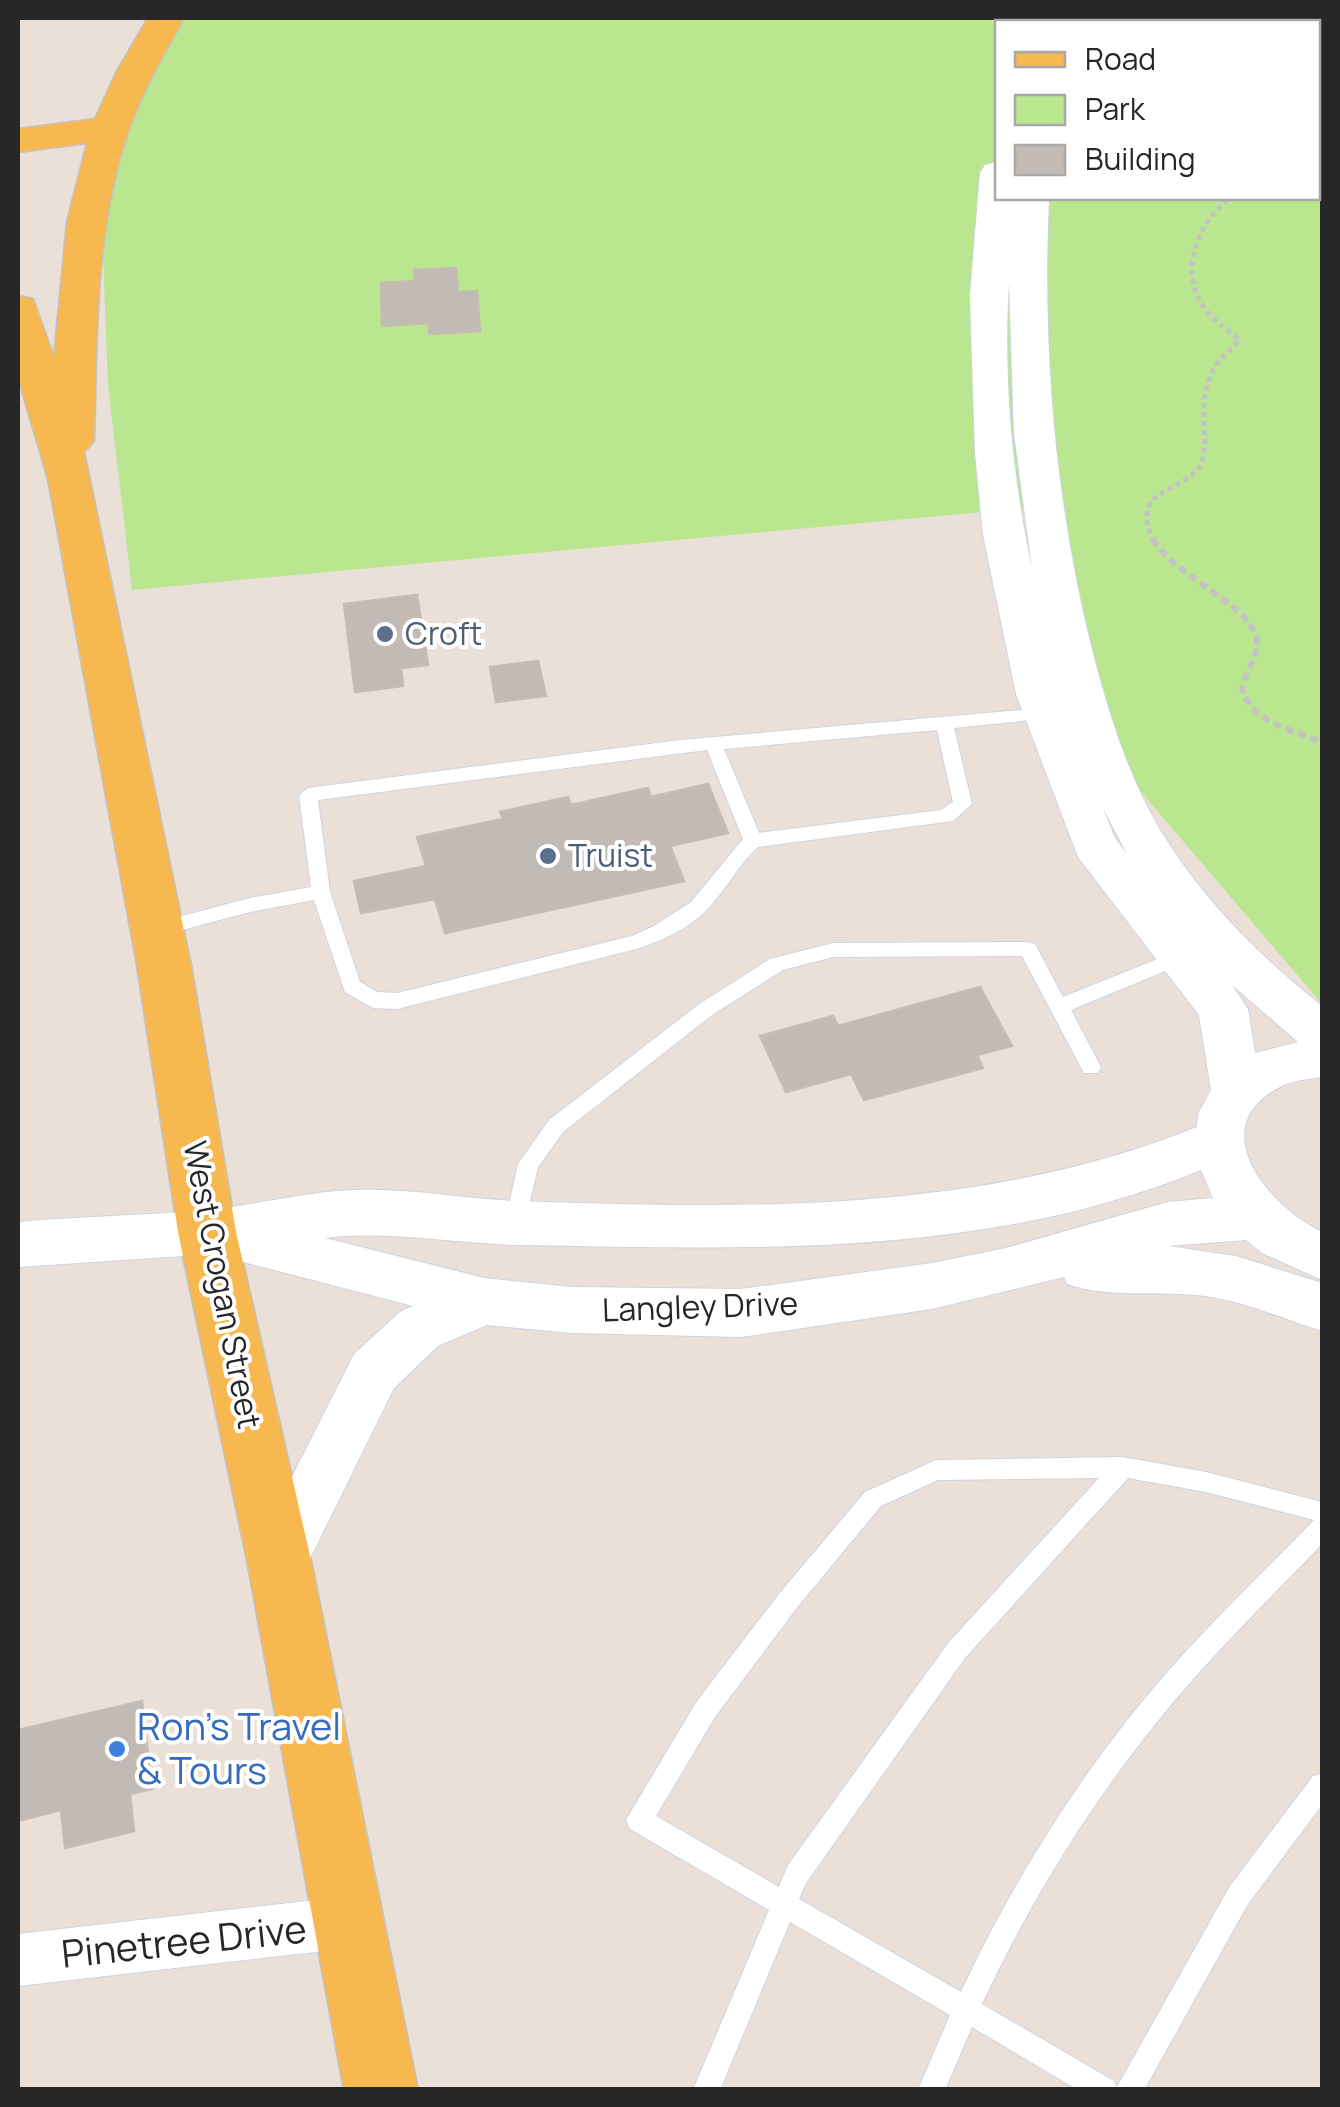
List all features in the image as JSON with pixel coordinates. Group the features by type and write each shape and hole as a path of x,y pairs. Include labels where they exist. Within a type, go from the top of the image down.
{"main road":[{"name":"West Crogan Street","path":"70,479 82,239 107,129 140,60 166,18"},
{"path":"18,140 107,129"},
{"name":"West Crogan Street","path":"18,308 70,479 157,930 208,1232 279,1560 382,2090"}],"street":[{"path":"996,200 989,315 995,452 1004,535 1045,714 1094,844 1223,1008 1237,1092"},
{"path":"1031,200 1027,299 1030,374 1048,537 1066,626 1107,769 1136,828 1214,936 1267,991 1322,1034"},
{"path":"1322,1057 1277,1065 1255,1076 1237,1092 1224,1114 1218,1140 1223,1172 1252,1217 1276,1236 1322,1257"},
{"name":"Langley Drive","path":"18,1244 208,1232 357,1212 516,1224 780,1225 918,1219 1062,1193 1141,1172 1218,1140"},
{"name":"Langley Drive","path":"208,1232 484,1301 572,1310 741,1313 862,1298 1006,1271 1168,1224 1252,1217"},
{"path":"1006,1271 1180,1268 1290,1292 1322,1308"},
{"path":"279,1560 374,1370 419,1329 484,1301"},
{"name":"Pinetree Drive","path":"18,1960 351,1922"}],"lane":[{"path":"944,723 963,804 946,816 753,841 732,858 698,907 667,928 636,942 397,1001 373,1000 352,987 321,892 308,794 713,743 1045,714"},
{"path":"713,743 753,841"},
{"path":"157,930 250,905 321,892"},
{"path":"516,1224 528,1164 556,1126 705,1010 777,964 832,950 1028,949 1091,1067"},
{"path":"1059,1007 1180,957"},
{"path":"1105,2090 639,1820 706,1709 787,1602 873,1499 936,1470 1123,1467 1206,1482 1322,1512"},
{"path":"706,2090 797,1874 957,1650 1123,1467"},
{"path":"931,2090 965,2006 1073,1815 1184,1671 1322,1528"},
{"path":"1130,2090 1239,1895 1322,1785"}],"path":[{"path":"1227,200 1210,212 1197,239 1196,269 1201,304 1239,340 1234,351 1220,358 1202,398 1204,457 1197,470 1176,487 1158,493 1148,510 1147,533 1167,561 1212,591 1255,631 1259,647 1242,683 1244,696 1262,716 1322,743"}],"green space":[{"path":"181,18 1322,18 1322,73 1320,20 995,20 995,200 1320,200 1322,178 1322,1004 1049,684 1025,508 132,590 108,385 101,203 145,82"}],"building":[{"path":"456,268 458,292 477,291 480,331 429,334 429,323 382,326 381,283 415,281 414,270"},
{"name":"Croft","path":"417,595 428,665 401,668 403,686 355,692 344,604"},
{"path":"538,661 546,696 496,702 490,667"},
{"name":"Truist","path":"708,784 728,833 670,846 684,881 445,933 435,899 361,913 354,881 426,866 417,837 503,819 500,812 568,797 571,805 648,788 651,797"},
{"path":"980,987 1012,1046 977,1055 983,1068 864,1100 851,1074 786,1092 760,1036 833,1016 838,1026"},
{"path":"142,1701 152,1789 130,1794 134,1831 65,1848 61,1810 18,1821 18,1730"}],"place":[{"name":"Croft","path":"385,634"},
{"name":"Truist","path":"548,856"},
{"name":"Ron's Travel & Tours","path":"117,1749"}]}
